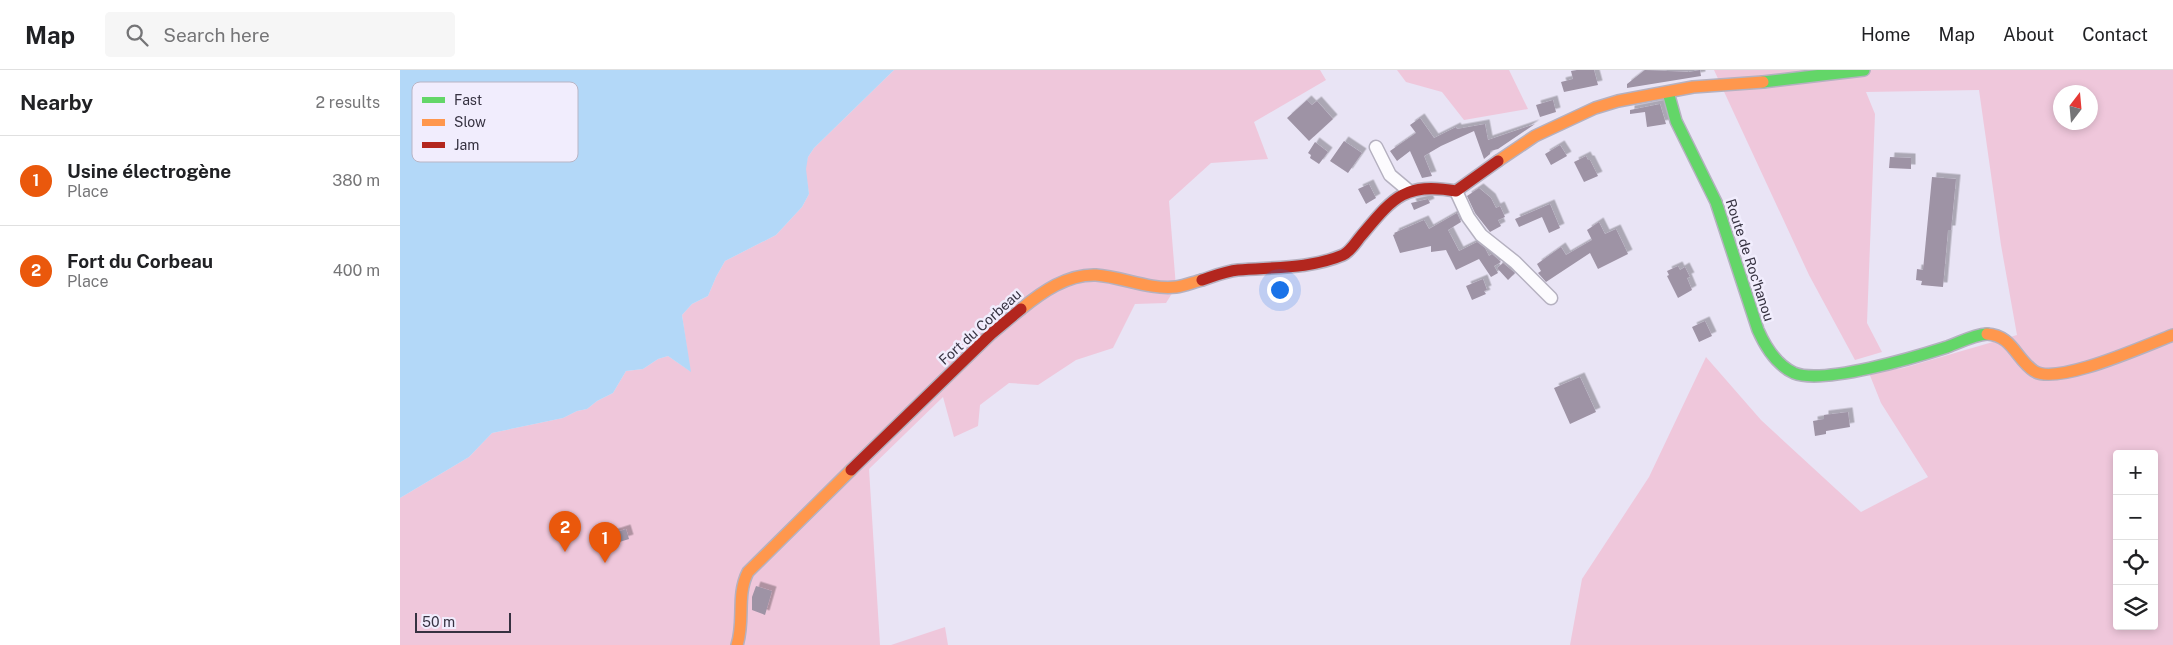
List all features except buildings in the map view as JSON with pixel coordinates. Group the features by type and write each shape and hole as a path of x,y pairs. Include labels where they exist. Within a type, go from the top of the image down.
{"street":[{"path":"1376,147 1390,175 1409,191 1432,187 1456,191 1483,170 1535,136 1595,108 1618,101 1693,87 1762,82 1864,70"},
{"name":"Route de Roc'hanou","path":"1668,92 1670,108 1702,169 1716,202 1754,325 1766,346 1787,369 1799,374 1835,373 1946,347 1977,335 1988,333 2010,341 2033,370 2043,374 2056,375 2173,335"},
{"name":"Fort du Corbeau","path":"737,645 741,637 743,622 742,593 746,576 756,563 990,334 1042,292 1066,280 1095,275 1155,286 1176,286 1236,270 1293,268 1327,261 1346,254 1386,206 1409,191"},
{"path":"1456,191 1468,217 1481,235 1515,262 1551,298"}],"shaded area":[{"path":"894,70 1320,70 1326,80 1254,122 1268,159 1211,163 1169,201 1176,287 1166,303 1135,304 1113,348 1076,360 1038,385 1009,383 980,405 978,426 954,437 943,397 869,469 880,645 400,645 400,498 469,457 492,433 563,418 577,411 587,409 597,401 613,393 626,371 643,369 658,359 668,356 690,371 682,315 692,304 708,296 725,261 776,235 802,207 809,194 805,169 808,157 814,148"},
{"path":"1397,70 1509,70 1528,109 1464,120 1442,92 1406,82"},
{"path":"1714,70 2173,70 2173,645 1570,645 1582,579 1649,477 1706,357 1761,420 1861,512 1928,477 1881,403 1869,373 1903,368 2017,335 2001,245 1979,90 1866,92 1875,114 1867,323 1882,352 1855,360 1809,275"},
{"path":"945,627 948,645 891,645"}],"water":[{"path":"400,70 894,70 814,148 808,157 806,169 809,194 802,207 776,235 725,261 708,296 692,304 682,315 691,372 668,356 658,359 643,369 626,371 613,393 597,401 587,409 577,411 563,418 492,433 469,457 400,498"}],"traffic: fast":[{"path":"1763,82 1864,70"},
{"path":"1668,92 1676,121 1716,202 1758,330 1772,354 1788,370 1808,376 1847,373 1914,357 1972,337 1987,334"}],"traffic: slow":[{"path":"1498,161 1535,136 1595,108 1618,101 1693,87 1763,82"},
{"path":"1021,309 1056,285 1085,275 1106,276 1156,287 1179,286 1202,280"},
{"path":"1987,334 1995,335 2008,343 2028,366 2034,371 2045,374 2081,369 2173,335"},
{"path":"737,645 742,590 748,572 851,470"}],"traffic: jam":[{"path":"1202,280 1234,271 1292,267 1318,263 1346,254 1382,212 1401,196 1412,191 1424,189 1456,191 1498,161"},
{"path":"851,470 991,334 1021,309"}],"place":[{"name":"Fort du Corbeau","path":"565,552"},
{"name":"Usine électrogène","path":"605,563"}]}
